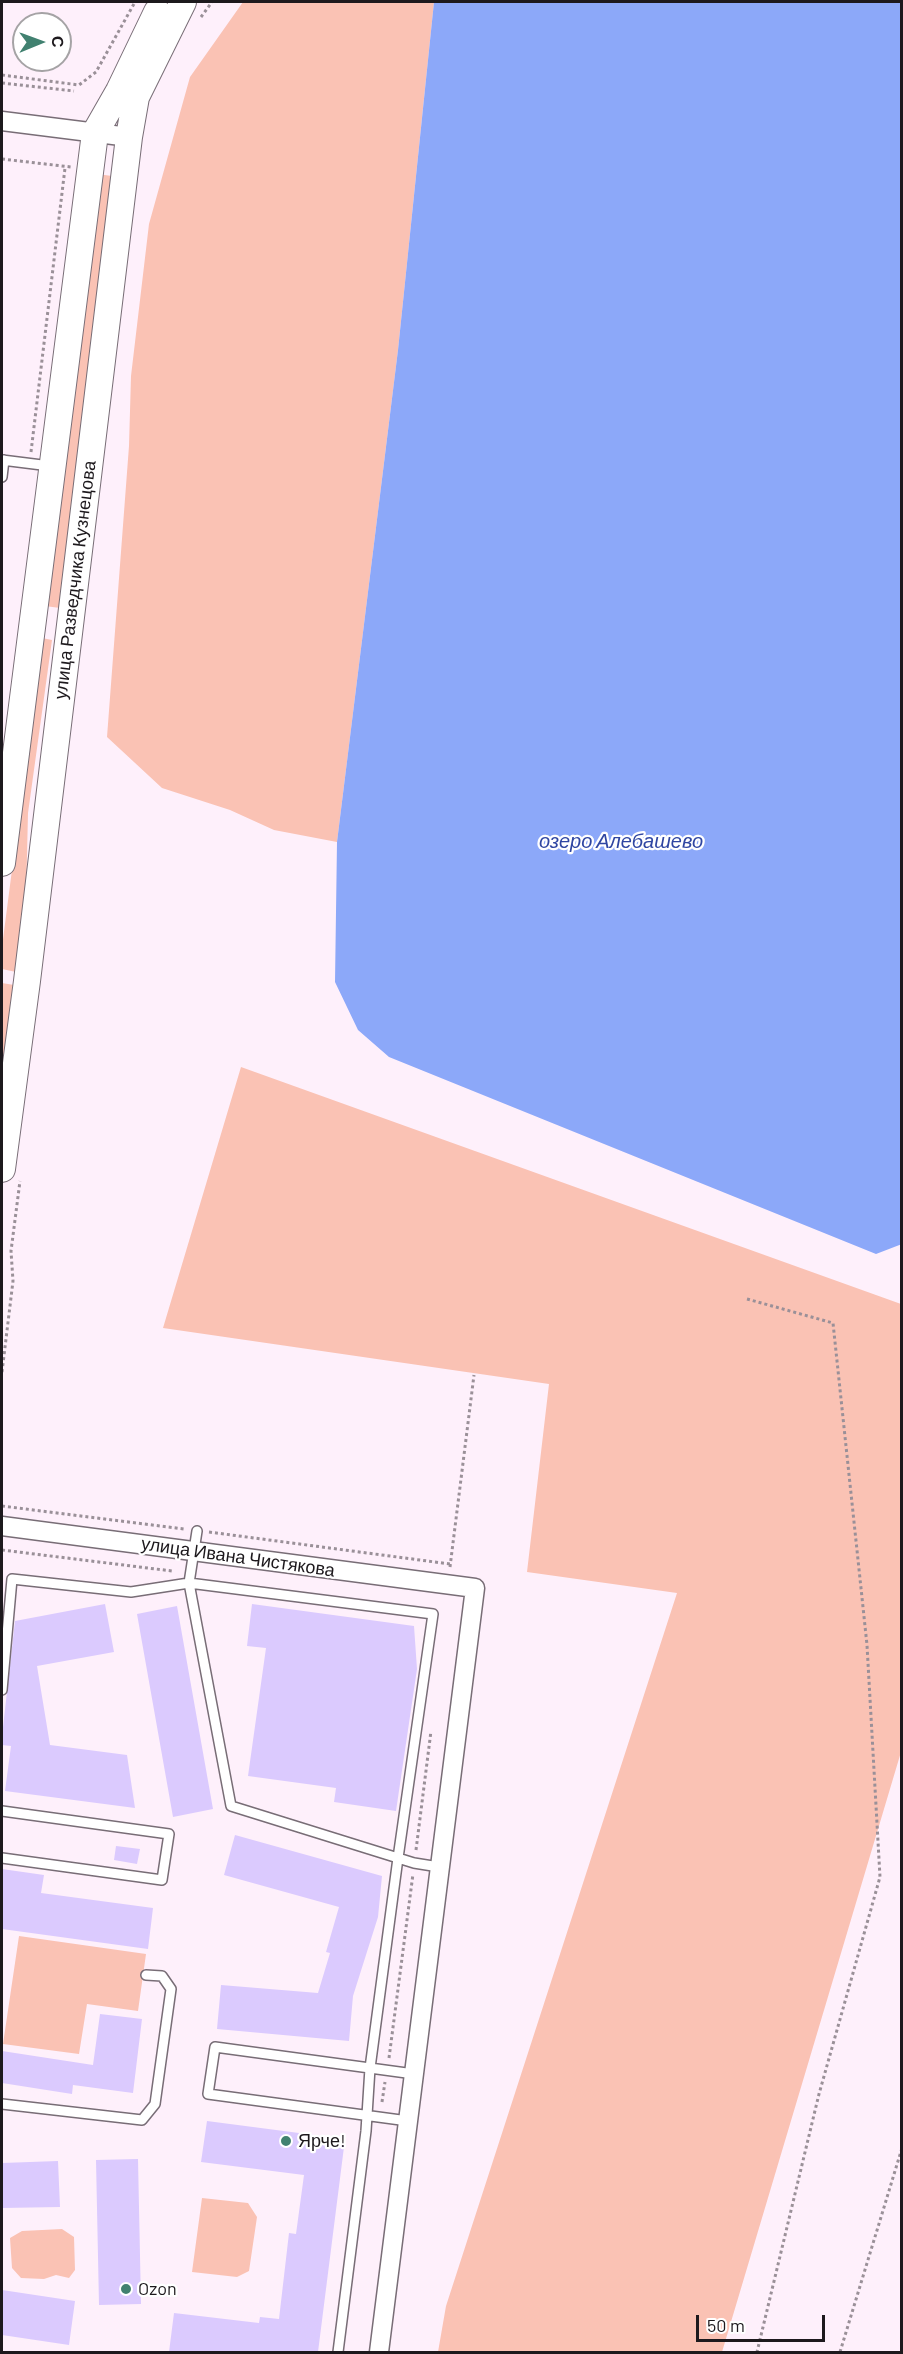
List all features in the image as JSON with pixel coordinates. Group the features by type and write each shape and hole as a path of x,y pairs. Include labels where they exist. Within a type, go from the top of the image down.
{"main road":[{"name":"улица Разведчика Кузнецова","path":"2,863 28,646 40,465 95,133 119,91 163,2"},
{"name":"улица Разведчика Кузнецова","path":"2,1169 29,969 129,136 136,97 183,2"},
{"path":"28,646 41,625 50,624 58,627 64,636 66,650"}],"street":[{"path":"2,121 129,136"},
{"name":"улица Ивана Чистякова","path":"2,1526 475,1588 439,1867"},
{"path":"379,2352 439,1867"}],"lane":[{"path":"2,477 3,460 40,465"},
{"path":"197,1531 189,1583 231,1806 398,1858 439,1867"},
{"path":"2,1690 12,1579 131,1592 189,1583 433,1614 370,2068 365,2115 366,2131 338,2352"},
{"path":"2,1811 169,1834 162,1880 2,1858"},
{"path":"2,2104 142,2120 155,2104 171,1989 162,1976 146,1975"},
{"path":"408,2121 208,2094 215,2047 414,2074"}],"path":[{"path":"2,75 80,85 96,72 135,2"},
{"path":"2,83 74,91"},
{"path":"2,159 65,168 40,465"},
{"path":"747,1299 833,1323 867,1645 880,1877 819,2094 757,2352"},
{"path":"2,1506 450,1564"},
{"path":"840,2352 902,2148"}],"shaded area":[{"path":"243,2 434,2 398,350 337,842 274,830 230,810 162,788 107,737 129,446 131,376 149,224 190,77"},
{"path":"97,174 112,176 60,608 45,606"},
{"path":"42,638 52,640 28,813 26,898 16,972 2,969 2,947"},
{"path":"2,983 14,985 2,1081"},
{"path":"241,1067 901,1304 901,1752 722,2352 438,2352 446,2306 677,1593 527,1572 549,1384 163,1328"},
{"path":"19,1936 146,1954 138,2011 87,2004 79,2054 3,2044"},
{"path":"202,2198 248,2203 257,2217 249,2271 237,2277 192,2272"},
{"path":"62,2229 74,2237 75,2270 69,2278 56,2275 44,2279 21,2278 12,2268 10,2238 22,2231"}],"water":[{"name":"озеро Алебашево","path":"434,2 901,2 902,1244 876,1254 389,1057 358,1030 335,982 337,842 398,350"}],"building":[{"path":"105,1604 114,1652 37,1666 50,1745 127,1755 135,1808 5,1791 11,1746 2,1745 2,1736 15,1621"},
{"path":"252,1604 414,1626 417,1669 396,1811 334,1802 336,1788 248,1776 266,1648 247,1646"},
{"path":"177,1606 213,1809 173,1817 137,1614"},
{"path":"235,1835 382,1876 378,1917 353,1996 349,2041 217,2029 221,1985 318,1993 330,1953 326,1952 339,1907 224,1875"},
{"path":"116,1846 140,1849 137,1864 114,1860"},
{"path":"2,1869 44,1875 41,1893 153,1908 148,1949 2,1929"},
{"path":"100,2014 142,2019 133,2093 73,2085 72,2094 2,2083 2,2051 93,2065"},
{"path":"207,2121 345,2139 318,2352 169,2352 174,2313 259,2323 260,2317 279,2319 289,2233 296,2234 304,2175 201,2162"},
{"path":"138,2159 141,2304 99,2305 96,2160"},
{"path":"58,2161 60,2207 2,2208 2,2163"},
{"path":"2,2290 75,2301 69,2345 2,2335"}],"place":[{"name":"Ярче!","path":"286,2141"},
{"name":"Ozon","path":"126,2289"}]}
